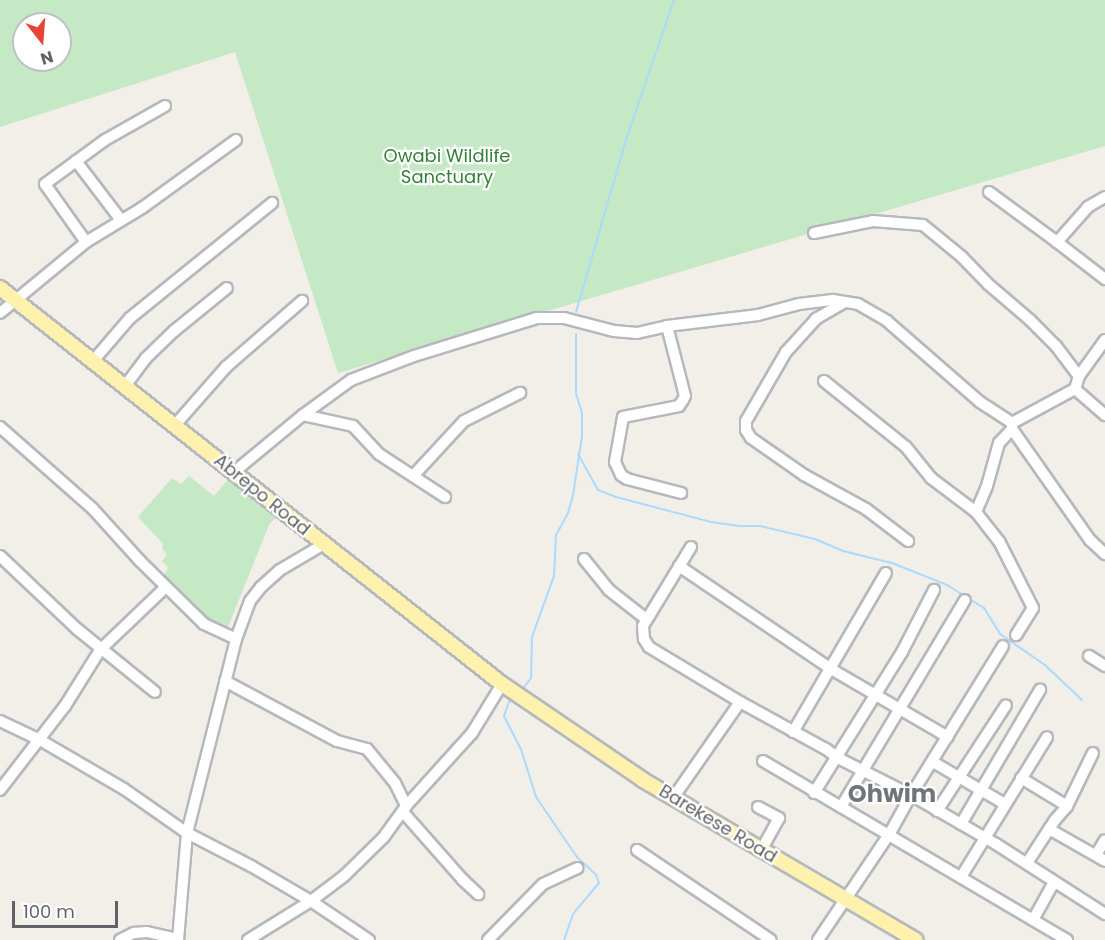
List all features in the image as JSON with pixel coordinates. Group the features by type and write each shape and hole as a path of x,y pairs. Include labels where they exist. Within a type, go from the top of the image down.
{"main road":[{"name":"Abrepo Road","path":"0,288 526,700"},
{"name":"Barekese Road","path":"526,700 587,743 673,798 915,940"}],"street":[{"path":"86,242 45,184 105,140 165,106"},
{"path":"0,313 86,242 236,140"},
{"path":"76,161 121,220"},
{"path":"989,192 1105,279"},
{"path":"1057,242 1088,207 1105,197"},
{"path":"93,361 130,318 272,203"},
{"path":"814,233 873,221 923,225 963,257 988,284 1030,320 1056,346 1079,376"},
{"path":"125,386 146,358 174,331 227,288"},
{"path":"234,472 303,415 351,380 384,366 537,318 564,318 614,331 638,333 667,326 758,315 799,304 833,300 858,304 887,321 980,402 1012,426 1090,540 1105,554"},
{"path":"176,424 226,367 302,301"},
{"path":"844,302 816,319 786,352 746,421 746,430 751,438 804,475 866,509 908,541"},
{"path":"667,326 685,396 679,406 623,417 615,462 621,475 627,479 681,493"},
{"path":"976,512 987,486 999,443 1012,426 1075,389 1079,376 1105,340"},
{"path":"824,381 906,447 931,478 976,512 999,541 1033,608 1016,635"},
{"path":"1075,389 1105,415"},
{"path":"413,476 464,421 520,393"},
{"path":"303,415 353,426 379,454 445,497"},
{"path":"1,428 93,509 204,624 236,639"},
{"path":"120,940 134,933 147,932 178,939 187,833 236,639 250,601 261,587 280,570 324,544"},
{"path":"691,546 643,626 644,639 649,647 740,702 826,748 838,758 911,795 985,837 1105,914"},
{"path":"0,556 100,650 155,692"},
{"path":"584,559 609,590 646,620"},
{"path":"679,566 831,669 948,737"},
{"path":"793,732 886,573"},
{"path":"0,790 40,740 100,650 166,587"},
{"path":"814,793 838,758 902,652 934,590"},
{"path":"841,807 965,600"},
{"path":"818,940 890,833 1003,646"},
{"path":"1089,656 1105,666"},
{"path":"225,681 338,741 367,749 395,783 404,809 463,880 478,894"},
{"path":"248,940 311,901 344,876 383,838 404,809 472,733 507,687"},
{"path":"961,824 1040,690"},
{"path":"673,798 740,702"},
{"path":"938,812 958,777 1006,705"},
{"path":"0,721 40,740 124,789 187,833 251,866 311,901 369,940"},
{"path":"961,877 1047,737"},
{"path":"1027,864 1067,806 1092,753"},
{"path":"763,761 814,793 890,833 1067,940"},
{"path":"933,762 1005,804"},
{"path":"1021,778 1067,806"},
{"path":"758,807 779,818 761,850"},
{"path":"1049,829 1100,858 1105,840"},
{"path":"637,850 771,940"},
{"path":"488,940 543,884 577,868"},
{"path":"1033,920 1054,882"}],"green space":[{"name":"Owabi Wildlife Sanctuary","path":"0,0 1105,0 1105,146 338,373 235,52 0,127"},
{"path":"189,476 214,496 230,477 278,515 269,525 226,632 205,620 162,579 168,568 162,561 167,555 162,548 163,544 138,517 172,478 181,484"}],"waterway":[{"path":"576,312 627,137 674,0"},
{"path":"521,691 531,678 532,637 554,576 556,535 568,513 573,495 582,436 582,413 576,393 576,334"},
{"path":"578,454 598,490 616,497 711,522 760,526 815,539 843,551 892,563 947,585 984,608 1000,634 1045,665 1082,700"},
{"path":"514,697 509,702 504,716 521,749 536,797 577,857 596,875 599,883 573,914 564,940"}],"district":[{"name":"Ohwim","path":"892,794"}]}
